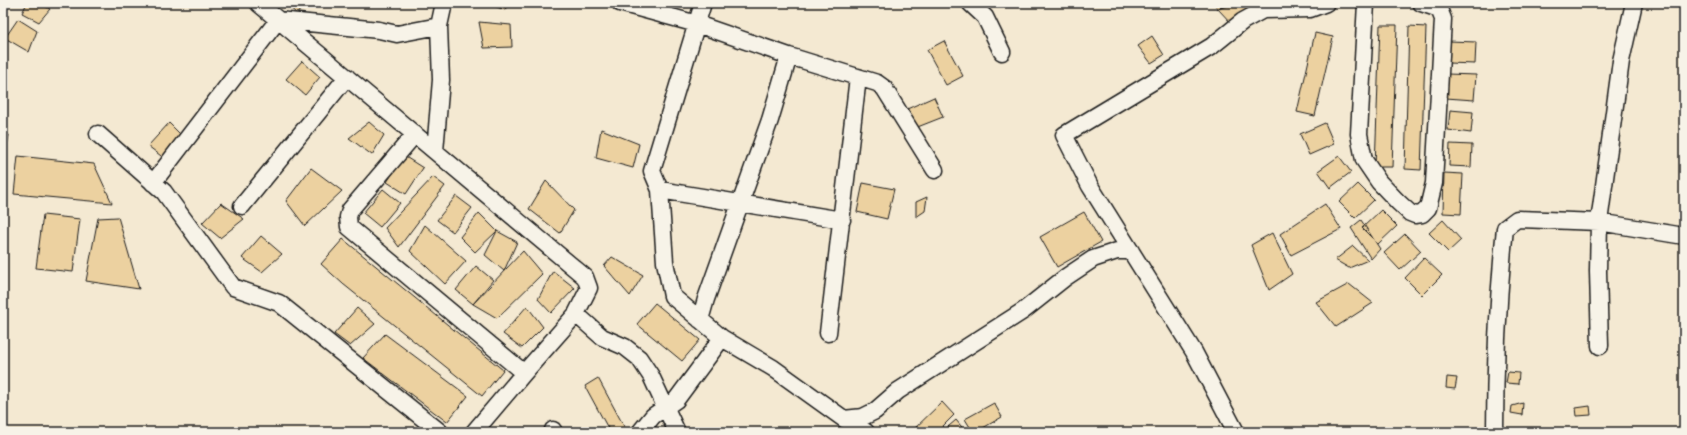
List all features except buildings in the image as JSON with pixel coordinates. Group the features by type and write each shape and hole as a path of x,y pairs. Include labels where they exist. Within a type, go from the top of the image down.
{"street":[{"path":"258,3 585,277 589,288 576,314 474,432"},
{"path":"435,151 441,80 439,26 444,3"},
{"path":"620,3 697,24 789,56 877,83 884,88 935,170"},
{"path":"703,3 652,171 660,190 665,262 672,296 722,338 773,368 844,419 866,432"},
{"path":"970,3 985,17 1002,52"},
{"path":"1236,432 1194,352 1090,186 1064,135 1212,46 1243,21 1262,10 1310,8 1326,3"},
{"path":"1366,3 1359,134 1364,160 1379,182 1398,202 1410,213 1415,215 1422,214 1428,208 1434,183 1443,19 1439,9 1421,3"},
{"path":"1600,346 1598,271 1599,222 1621,61 1634,3"},
{"path":"278,20 379,30 396,34 439,26"},
{"path":"153,183 278,20"},
{"path":"700,320 706,299 770,120 789,56"},
{"path":"242,206 347,77"},
{"path":"828,333 858,77"},
{"path":"98,134 164,192 233,287 279,303 440,432"},
{"path":"415,134 350,210 348,217 349,227 524,373"},
{"path":"660,190 842,220"},
{"path":"1495,432 1495,374 1500,280 1505,228 1517,219 1599,222 1684,236"},
{"path":"844,419 862,417 876,411 898,391 1023,311 1066,277 1093,259 1117,251 1131,251"},
{"path":"576,314 602,337 625,347 639,358 651,376 677,432"},
{"path":"640,432 654,416 676,400 722,338"}]}
